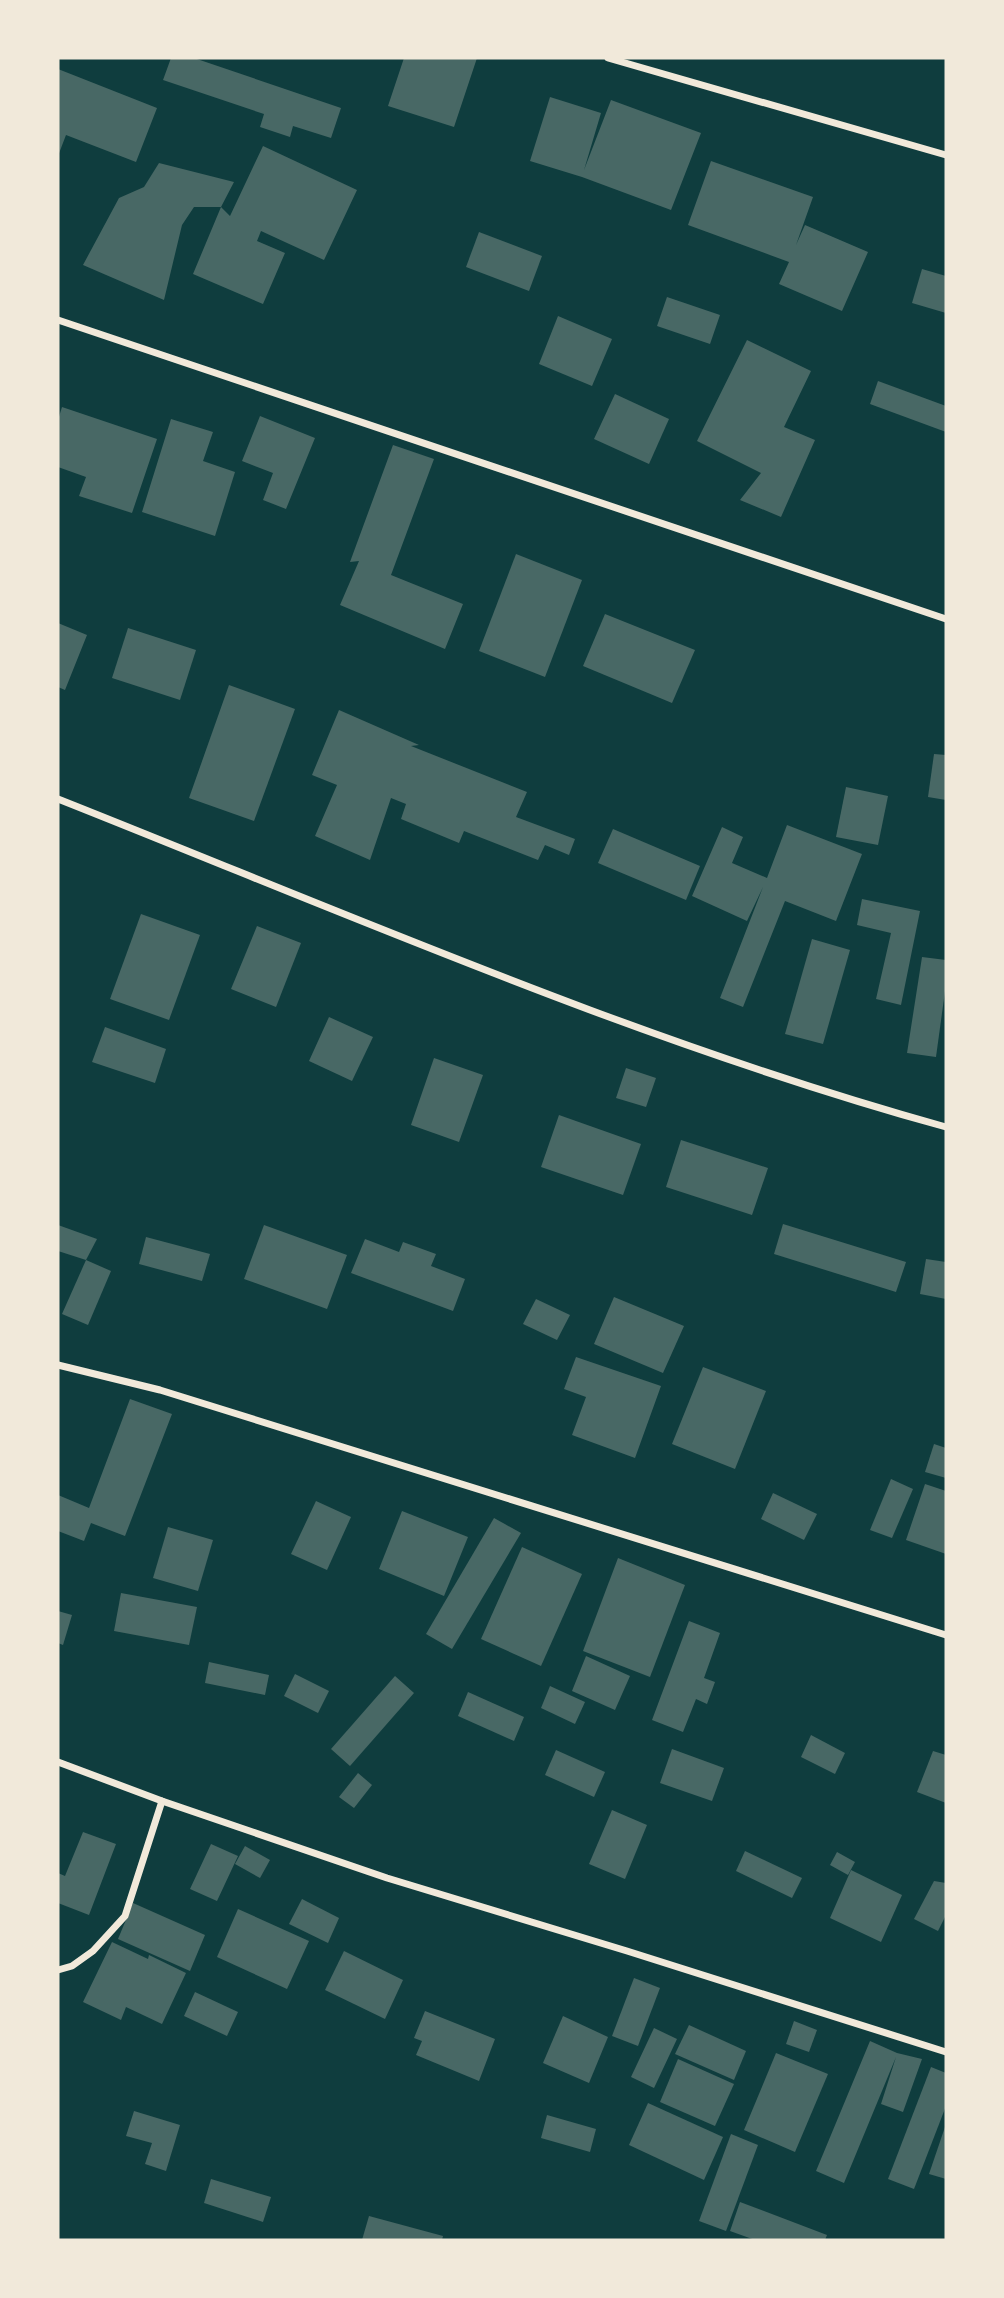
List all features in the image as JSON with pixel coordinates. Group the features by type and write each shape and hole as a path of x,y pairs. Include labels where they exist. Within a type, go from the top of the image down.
{"street":[{"path":"608,58 946,155"},
{"path":"58,320 946,619"},
{"path":"58,799 691,1047 946,1127"},
{"path":"58,1365 173,1394 946,1634"},
{"path":"58,1762 162,1801 387,1878 946,2052"},
{"path":"58,1970 72,1966 93,1951 125,1916 162,1801"}],"building":[{"path":"171,58 194,58 341,108 331,138 293,126 290,137 260,127 264,114 163,80"},
{"path":"404,58 477,58 454,127 388,106"},
{"path":"58,69 157,108 136,162 66,135 58,156"},
{"path":"550,97 601,113 584,170 611,100 701,133 671,210 530,161"},
{"path":"263,146 357,190 324,260 261,231 257,241 285,253 263,304 193,274 221,207 230,216"},
{"path":"711,161 813,197 796,245 805,225 868,252 842,311 779,284 789,262 688,225"},
{"path":"159,163 234,182 221,207 194,207 182,225 164,300 83,265 119,198 144,187"},
{"path":"479,232 542,256 529,291 466,267"},
{"path":"922,269 946,276 946,313 912,303"},
{"path":"667,297 720,315 710,344 657,326"},
{"path":"558,316 612,339 592,386 539,364"},
{"path":"747,340 811,371 784,427 815,440 781,517 740,500 761,473 697,441"},
{"path":"878,381 946,406 946,432 870,404"},
{"path":"615,394 669,419 649,464 594,439"},
{"path":"62,407 157,439 132,513 79,496 86,477 58,467 58,420"},
{"path":"260,416 315,438 286,509 263,500 273,473 242,461"},
{"path":"171,419 213,432 203,461 235,472 215,536 142,512"},
{"path":"393,445 434,459 391,575 463,604 445,649 340,605 359,561 350,562"},
{"path":"516,554 582,580 545,677 479,651"},
{"path":"605,614 695,650 672,703 583,666"},
{"path":"58,623 87,635 65,690 58,687"},
{"path":"128,628 196,650 180,700 112,678"},
{"path":"229,685 295,709 254,821 189,798"},
{"path":"339,710 419,745 411,746 527,792 516,817 575,839 569,855 545,845 538,860 464,831 459,843 401,819 406,804 391,798 370,860 315,836 337,785 312,775"},
{"path":"934,754 946,755 946,800 928,797"},
{"path":"846,787 888,796 878,845 836,837"},
{"path":"787,825 862,854 836,921 785,901 743,1007 720,998 763,887 747,921 692,896 722,827 743,837 732,863 767,878"},
{"path":"613,829 700,866 686,900 598,863"},
{"path":"862,899 920,911 901,1005 876,999 891,933 857,925"},
{"path":"141,914 200,935 169,1020 110,999"},
{"path":"257,926 301,943 276,1007 231,989"},
{"path":"812,939 850,950 823,1044 785,1034"},
{"path":"922,957 946,960 946,984 936,1057 907,1053"},
{"path":"329,1017 373,1037 352,1081 309,1061"},
{"path":"105,1027 166,1049 155,1083 92,1062"},
{"path":"434,1058 483,1075 459,1142 411,1125"},
{"path":"626,1068 656,1078 646,1107 616,1098"},
{"path":"559,1115 641,1144 623,1195 541,1167"},
{"path":"681,1140 768,1168 752,1215 666,1187"},
{"path":"783,1224 906,1262 896,1292 774,1254"},
{"path":"58,1225 97,1239 86,1260 58,1251"},
{"path":"264,1225 347,1255 327,1309 244,1279"},
{"path":"146,1237 210,1254 202,1281 139,1264"},
{"path":"365,1239 399,1252 403,1242 436,1254 431,1266 465,1279 453,1311 351,1273"},
{"path":"926,1259 946,1262 946,1299 920,1294"},
{"path":"86,1260 111,1271 88,1325 62,1314"},
{"path":"614,1297 684,1326 663,1373 594,1344"},
{"path":"536,1299 570,1315 557,1340 523,1324"},
{"path":"576,1357 661,1386 635,1458 572,1435 586,1397 564,1389"},
{"path":"703,1367 766,1391 735,1469 672,1444"},
{"path":"130,1399 172,1414 125,1536 91,1523 84,1541 58,1531 58,1495 89,1508"},
{"path":"934,1444 946,1448 946,1478 925,1472"},
{"path":"891,1479 913,1489 892,1538 870,1530"},
{"path":"925,1484 946,1491 946,1554 906,1540"},
{"path":"773,1493 817,1514 804,1540 761,1519"},
{"path":"316,1501 351,1517 327,1570 291,1554"},
{"path":"402,1511 468,1537 444,1596 379,1569"},
{"path":"494,1518 521,1533 452,1649 426,1634"},
{"path":"168,1527 213,1540 198,1591 153,1578"},
{"path":"522,1547 582,1574 541,1666 481,1639"},
{"path":"618,1558 685,1585 650,1677 583,1651"},
{"path":"121,1593 197,1607 189,1645 114,1631"},
{"path":"58,1611 72,1615 63,1645 58,1643"},
{"path":"689,1621 720,1633 704,1678 715,1682 707,1704 696,1699 683,1732 652,1720"},
{"path":"586,1656 630,1676 615,1710 572,1691"},
{"path":"209,1662 269,1675 265,1695 205,1683"},
{"path":"295,1674 329,1691 318,1713 284,1696"},
{"path":"395,1676 414,1693 350,1766 331,1749"},
{"path":"550,1686 585,1702 575,1724 541,1708"},
{"path":"468,1692 524,1717 514,1741 458,1716"},
{"path":"811,1735 845,1753 835,1774 801,1757"},
{"path":"672,1749 724,1768 712,1801 660,1783"},
{"path":"556,1750 605,1772 594,1797 545,1775"},
{"path":"933,1751 946,1755 946,1803 917,1792"},
{"path":"358,1773 372,1785 354,1808 339,1797"},
{"path":"612,1810 647,1825 625,1879 589,1864"},
{"path":"83,1832 116,1844 89,1915 58,1903 58,1873 65,1876"},
{"path":"211,1844 238,1856 217,1901 190,1889"},
{"path":"245,1846 270,1860 260,1878 235,1864"},
{"path":"745,1851 802,1878 792,1898 736,1871"},
{"path":"837,1852 855,1862 848,1875 830,1865"},
{"path":"851,1870 902,1895 881,1942 830,1918"},
{"path":"934,1881 946,1883 946,1915 938,1931 914,1919"},
{"path":"302,1899 339,1918 328,1943 289,1924"},
{"path":"133,1903 205,1935 190,1971 118,1939"},
{"path":"238,1909 309,1941 287,1989 217,1957"},
{"path":"112,1942 148,1959 149,1955 186,1973 162,2024 126,2007 121,2020 83,2002"},
{"path":"344,1951 403,1980 385,2019 325,1990"},
{"path":"634,1978 660,1988 638,2046 612,2036"},
{"path":"195,1992 238,2012 227,2036 184,2016"},
{"path":"425,2011 495,2039 479,2081 416,2055 422,2041 414,2038"},
{"path":"563,2016 608,2037 589,2083 543,2063"},
{"path":"794,2021 817,2030 809,2052 786,2044"},
{"path":"689,2025 746,2051 734,2080 675,2054"},
{"path":"654,2028 677,2039 654,2088 631,2077"},
{"path":"870,2041 897,2053 922,2059 903,2112 881,2104 896,2057 844,2183 816,2171"},
{"path":"776,2053 828,2074 795,2152 744,2130"},
{"path":"678,2059 734,2084 715,2126 660,2102"},
{"path":"931,2067 946,2073 946,2106 914,2189 888,2179"},
{"path":"648,2103 723,2137 704,2180 629,2145"},
{"path":"134,2111 180,2125 166,2171 145,2164 152,2143 126,2136"},
{"path":"547,2115 596,2129 590,2152 541,2138"},
{"path":"946,2124 946,2179 929,2174"},
{"path":"731,2134 758,2145 726,2231 699,2221"},
{"path":"211,2179 271,2197 263,2222 204,2203"},
{"path":"740,2202 827,2235 825,2240 755,2240 730,2231"},
{"path":"369,2216 443,2236 442,2240 362,2240"}]}
